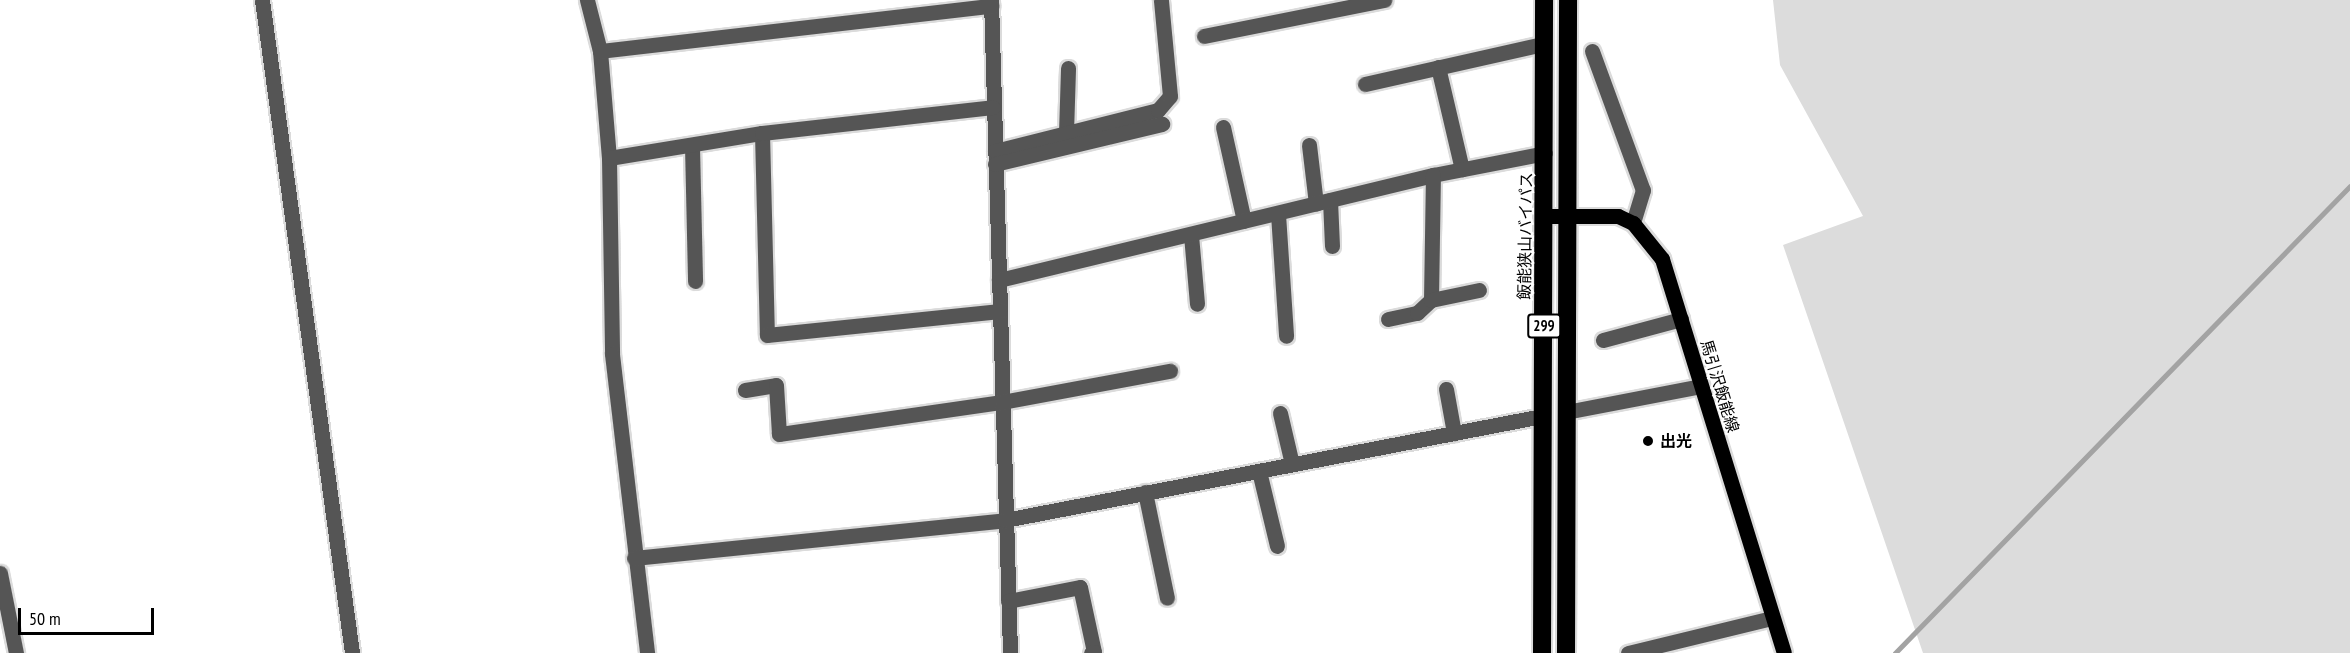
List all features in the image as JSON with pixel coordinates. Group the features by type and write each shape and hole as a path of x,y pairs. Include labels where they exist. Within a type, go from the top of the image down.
{"highway":[{"name":"飯能狭山バイパス","path":"1542,653 1544,0"},
{"name":"299","path":"1566,653 1568,0"}],"main road":[{"path":"1545,216 1618,216 1633,223"},
{"name":"馬引沢飯能線","path":"1633,223 1662,259 1784,653"}],"street":[{"path":"262,0 352,653"},
{"path":"587,0 600,51 609,158 612,354 633,558 647,653"},
{"path":"995,157 1066,133 1158,110 1170,96 1161,0"},
{"path":"1311,0 1313,16"},
{"path":"1204,36 1384,0"},
{"path":"600,51 991,3 1010,653"},
{"path":"1365,84 1543,44"},
{"path":"1592,51 1643,189 1633,223"},
{"path":"1438,67 1462,169"},
{"path":"1066,133 1068,68"},
{"path":"609,158 762,133 993,107"},
{"path":"995,157 1162,124"},
{"path":"1223,127 1244,221"},
{"path":"762,133 767,335 1000,311"},
{"path":"1309,145 1332,246"},
{"path":"692,146 695,282"},
{"path":"999,280 1433,175 1545,153"},
{"path":"1431,300 1433,175"},
{"path":"1278,214 1286,336"},
{"path":"1191,235 1197,304"},
{"path":"1388,319 1417,313 1431,300 1479,290"},
{"path":"1603,340 1681,319"},
{"path":"745,390 776,385 779,434 1002,402 1170,371"},
{"path":"1566,412 1701,386"},
{"path":"1446,389 1454,433"},
{"path":"1280,412 1292,464"},
{"path":"633,558 1005,520 1542,416"},
{"path":"1259,471 1277,546"},
{"path":"1145,492 1167,598"},
{"path":"0,573 16,653"},
{"path":"1008,601 1080,587 1094,652 1091,653"},
{"path":"1628,653 1772,618"}],"shaded area":[{"path":"1773,0 2350,0 2350,653 1923,653 1783,245 1863,216 1780,65"}],"waterway":[{"path":"1895,653 2350,186"}],"place":[{"name":"出光","path":"1648,441"}]}
